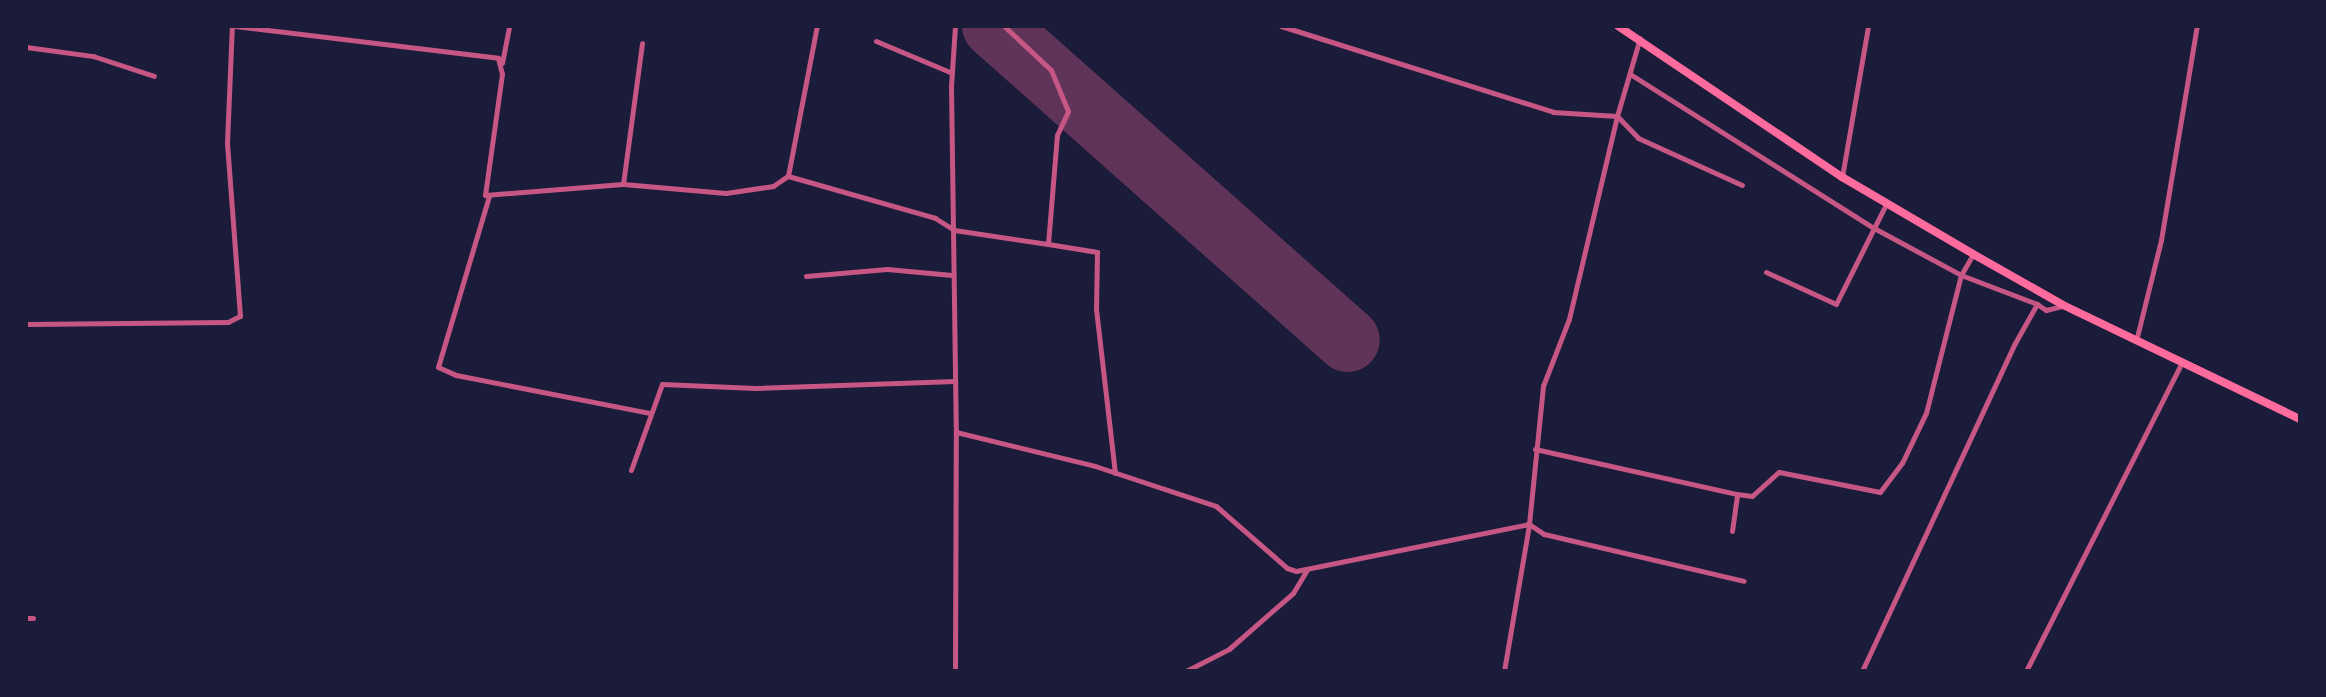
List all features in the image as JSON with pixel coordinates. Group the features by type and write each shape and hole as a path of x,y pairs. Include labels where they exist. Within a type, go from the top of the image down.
{"highway":[{"path":"1618,26 1641,38 1886,204 2063,305 2300,419"}],"street":[{"path":"26,324 228,322 240,316 227,143 234,26 310,32 413,51 491,55 502,63"},
{"path":"509,26 484,188 489,196 438,367 650,413"},
{"path":"489,196 623,184 726,193 773,186 788,176 817,26"},
{"path":"955,26 952,73 955,671"},
{"path":"1004,26 1051,70 1068,111 1057,135 1048,244"},
{"path":"1281,26 1553,112 1617,116 1638,138 1742,185"},
{"path":"1842,177 1868,26"},
{"path":"2136,342 2161,240 2197,26"},
{"path":"1504,671 1529,524 1543,386 1569,319 1617,116 1641,38"},
{"path":"876,41 952,73"},
{"path":"623,184 642,43"},
{"path":"26,47 93,56 154,76"},
{"path":"1630,74 1872,227 1961,275 2046,310 2063,305"},
{"path":"788,176 935,218 954,230 1097,252 1096,309 1115,473"},
{"path":"1766,272 1836,304 1886,204"},
{"path":"1535,449 1752,496 1779,472 1880,492 1902,463 1926,413 1961,275 1973,254"},
{"path":"806,276 887,269 952,275"},
{"path":"1862,671 1981,410 2037,304"},
{"path":"2026,671 2181,364"},
{"path":"631,470 662,384 678,382 755,388 955,381"},
{"path":"956,432 1115,473 1229,513 1287,568 1307,571 1529,524 1544,534 1744,581"},
{"path":"1732,531 1737,494"},
{"path":"1186,671 1229,649 1253,630 1293,593 1307,571"}],"runway":[{"path":"994,26 1348,340"}]}
